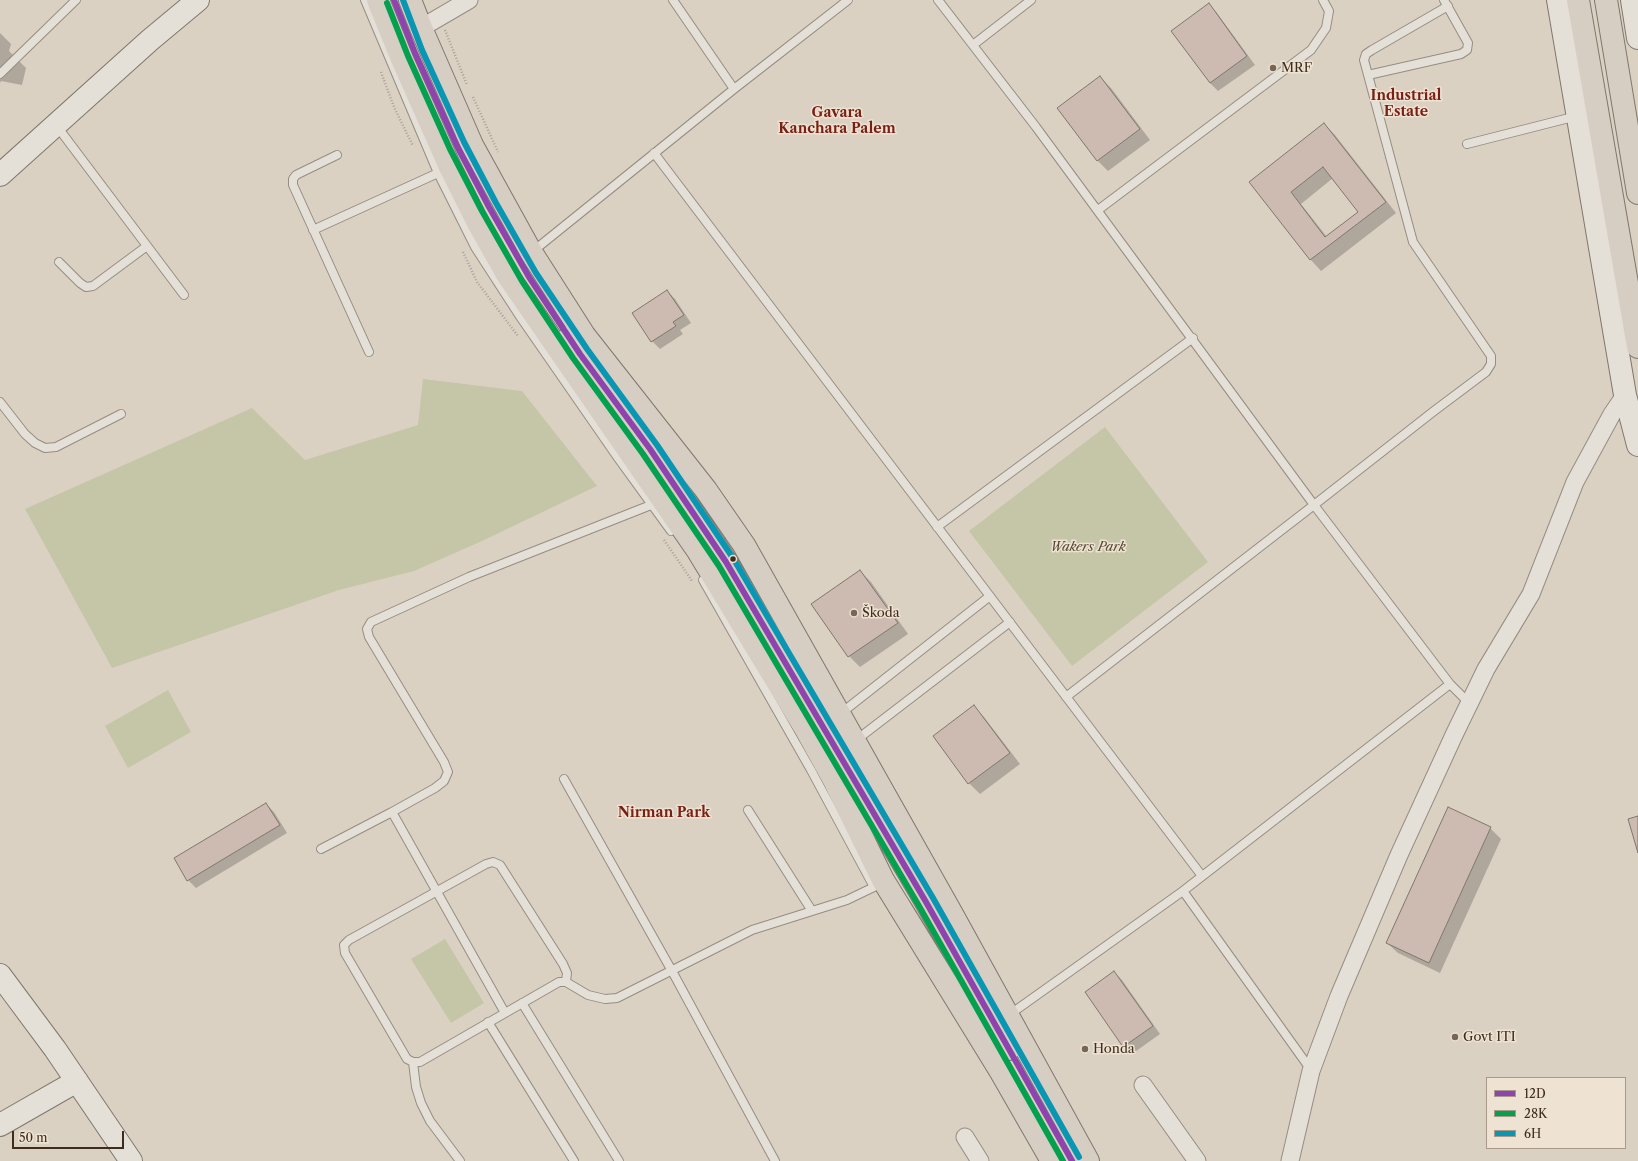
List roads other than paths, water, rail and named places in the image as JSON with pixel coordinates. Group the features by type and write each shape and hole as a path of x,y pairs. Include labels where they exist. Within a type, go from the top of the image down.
{"main road":[{"path":"378,0 402,59 450,167 478,223 508,276 657,503 698,551 804,726 816,730"},
{"path":"394,0 415,52 457,146 489,207 529,277 580,354 650,449 726,562 816,730 926,902 1072,1161"},
{"path":"410,0 472,145 531,252 584,334 706,490 744,545 816,730 832,756 1008,1016 1088,1161"},
{"path":"1578,0 1638,347"},
{"path":"1606,0 1638,194"},
{"path":"832,756 883,880 1001,1072 1052,1161"}],"street":[{"path":"0,175 150,40 198,0"},
{"path":"421,28 469,0"},
{"path":"1558,0 1625,395 1638,445"},
{"path":"1632,0 1638,38"},
{"path":"1290,1161 1311,1070 1339,996 1399,855 1469,703 1486,670 1531,594 1575,482 1612,414 1625,395"},
{"path":"0,975 56,1049 131,1161"},
{"path":"0,1125 77,1081"},
{"path":"1143,1085 1197,1161"},
{"path":"965,1137 980,1161"}],"lane":[{"path":"0,74 76,0"},
{"path":"365,0 438,173 479,254 525,324 657,503 677,540"},
{"path":"673,0 734,90"},
{"path":"531,252 848,0"},
{"path":"938,0 1098,210 1314,505 1450,684 1469,703"},
{"path":"973,45 1031,0"},
{"path":"1098,210 1311,50 1326,28 1328,11 1323,0"},
{"path":"1066,697 1428,415 1486,372 1491,364 1491,356 1413,242 1368,75 1364,60 1366,54 1446,3 1468,43 1468,50 1461,54 1368,75"},
{"path":"1467,144 1578,116"},
{"path":"56,124 184,295"},
{"path":"654,153 1202,876"},
{"path":"336,155 296,175 293,179 293,185 369,352"},
{"path":"313,230 438,173"},
{"path":"59,262 80,284 86,287 93,286 147,246"},
{"path":"937,527 1193,338"},
{"path":"0,402 25,434 35,443 45,448 56,447 121,414"},
{"path":"321,849 435,788 444,781 448,772 444,762 369,637 367,629 371,622 469,577 657,503"},
{"path":"698,571 816,730 990,596"},
{"path":"566,982 567,973 563,964 500,865 494,862 486,864 436,891 349,940 344,945 345,953 407,1059 413,1062 420,1062 559,982 566,982 588,995 604,999 617,998 752,930 848,900 874,887 832,756 1010,622"},
{"path":"1008,1016 1183,891 1450,684"},
{"path":"564,779 672,971 775,1161"},
{"path":"748,810 812,911"},
{"path":"392,812 505,1013"},
{"path":"1183,891 1311,1070"},
{"path":"522,1003 619,1161"},
{"path":"488,1022 574,1161"},
{"path":"413,1062 416,1087 420,1103 430,1121 460,1161"}],"place":[{"name":"MRF","path":"1273,68"},
{"name":"Škoda","path":"854,613"},
{"name":"Govt ITI","path":"1455,1037"},
{"name":"Honda","path":"1085,1049"}],"district":[{"name":"Industrial Estate","path":"1406,104"},
{"name":"Gavara Kanchara Palem","path":"837,122"},
{"name":"Nirman Park","path":"664,813"}],"park label":[{"name":"Wakers Park","path":"1088,547"}]}
